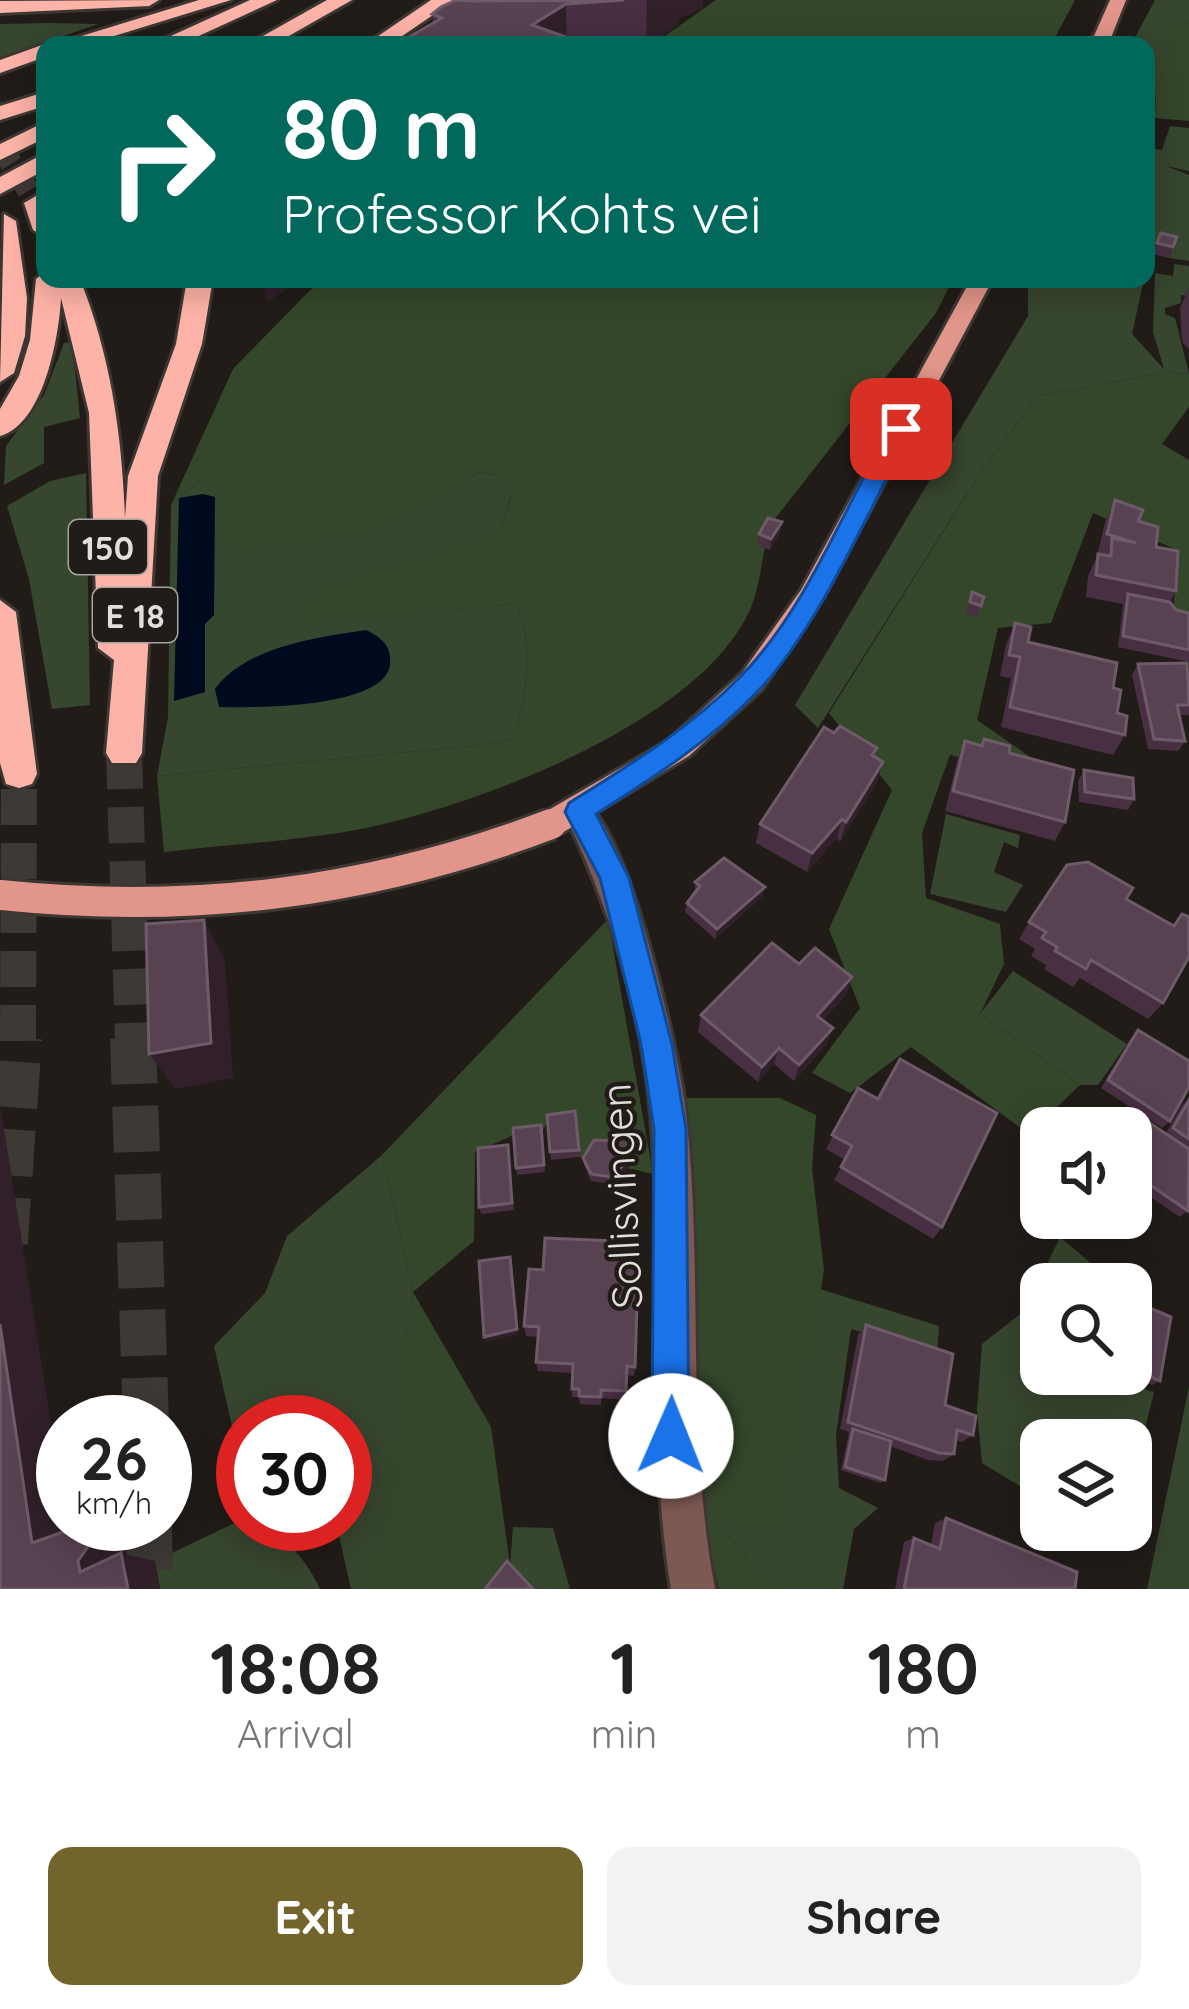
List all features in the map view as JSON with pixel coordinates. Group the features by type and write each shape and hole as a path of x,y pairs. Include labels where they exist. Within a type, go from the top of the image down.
{"highway":[{"path":"0,7 149,0"},
{"path":"94,36 221,0"},
{"path":"182,36 267,0"},
{"path":"221,36 290,0"},
{"path":"274,36 341,0"},
{"path":"389,36 445,0"},
{"path":"0,67 36,53"},
{"path":"1,112 36,102"},
{"path":"0,153 36,134"},
{"path":"0,187 36,165"},
{"path":"0,373 10,350 15,306 4,221"},
{"path":"0,427 33,381 43,354 48,288"},
{"name":"150","path":"70,288 87,341 108,484 109,578 124,754"},
{"name":"E 18","path":"124,754 143,476 189,344 198,288"},
{"path":"0,612 19,773"}],"main road":[{"path":"1103,36 1118,0"},
{"path":"0,895 152,907 340,890 450,862 565,818 679,748 752,681 783,642 977,288"}],"street":[{"name":"Sollisvingen","path":"565,818 601,843 615,878 656,1044 670,1129 671,1436 678,1521 693,1589"}],"green space":[{"path":"716,0 1075,0 1056,36 665,36"},
{"path":"1155,0 1189,0 1189,22 1167,27 1155,100 1155,36 1136,36"},
{"path":"1189,22 1189,121 1155,118 1157,69 1167,27"},
{"path":"0,24 98,24 63,36 36,36 36,46 0,58"},
{"path":"1170,126 1189,128 1189,171 1166,166 1189,175 1189,261 1169,258 1172,249 1158,238 1155,246 1155,149 1162,150"},
{"path":"1174,264 1189,266 1189,296 1181,295 1181,303 1165,308 1165,314 1175,318 1189,374 1166,372 1037,396 980,473 818,728 795,705 1028,316 1028,288 1142,288 1132,334 1164,369 1153,332 1155,273 1173,276"},
{"path":"312,288 948,288 936,313 767,529 758,544 765,548 753,602 729,644 690,683 641,719 526,777 413,816 341,832 164,852 157,776 481,745 512,738 525,689 527,651 516,604 299,622 297,611 324,588 500,531 511,496 501,477 480,472 373,532 250,549 232,550 224,540 224,492 199,482 171,505 233,369"},
{"path":"72,342 80,418 44,427 44,463 4,485 6,446 44,395 64,343"},
{"path":"1166,372 1189,374 1189,407 1162,444 1189,460 1189,623 1173,611 1179,551 1093,513 1051,623 998,628 977,720 1062,779 950,755 922,833 926,898 1000,924 1004,964 980,1014 1080,1085 1057,1107 1020,1107 1020,1127 911,1047 850,1093 812,1073 860,1008 829,929 892,790 829,713 980,473 1037,396"},
{"path":"480,472 501,477 511,495 500,531 299,621 516,604 525,633 526,670 512,738 481,745 157,776 168,717 171,505 199,482 225,492 225,540 373,531"},
{"path":"86,473 90,705 52,709 29,579 7,506 50,481"},
{"path":"946,814 1020,835 1018,848 1004,842 994,872 1023,885 1006,912 930,894"},
{"path":"608,919 653,1174 579,1157 548,1122 541,1133 514,1135 475,1152 474,1241 413,1292 491,1427 510,1565 490,1589 369,1589 413,1291 382,1155"},
{"path":"1013,971 1127,1044 1098,1085 1080,1085 980,1014"},
{"path":"684,1098 780,1098 816,1115 812,1169 824,1270 780,1534 714,1518 774,1589 719,1589 702,1515"},
{"path":"382,1155 413,1291 371,1589 351,1589 342,1551 372,1551 372,1395 225,1395 214,1346 265,1293 287,1236"},
{"path":"1062,1239 1091,1263 1047,1263"},
{"path":"820,1289 939,1326 937,1354 851,1329 836,1435 839,1488 878,1508 854,1529 843,1589 774,1589 713,1517 780,1533"},
{"path":"1020,1314 1020,1395 1152,1395 1152,1391 1154,1392 1147,1419 1020,1419 1020,1486 982,1463 977,1410 982,1344"},
{"path":"1189,1387 1189,1589 1147,1589"},
{"path":"513,1527 553,1528 570,1589 535,1589 510,1565"},
{"path":"216,1532 216,1551 294,1551 320,1589 160,1589 155,1561 176,1551 192,1551 192,1543"}],"water":[{"path":"215,497 214,615 205,624 205,692 174,701 179,498"},
{"path":"366,630 385,643 390,665 382,679 366,690 316,702 219,707 215,689 244,663 284,646"}],"building":[{"path":"456,0 624,0 566,4 532,25 563,36 411,36 442,18 432,14"},
{"path":"1161,233 1177,237 1173,247 1157,243"},
{"path":"1115,500 1143,510 1138,521 1158,527 1156,547 1178,551 1176,591 1096,575 1098,554 1111,556 1112,538 1136,543 1107,534"},
{"path":"768,518 782,522 771,539 759,534"},
{"path":"972,592 984,597 981,606 970,602"},
{"path":"1128,594 1170,602 1176,610 1189,613 1189,650 1123,636"},
{"path":"1015,623 1031,627 1028,642 1117,663 1113,688 1121,690 1117,713 1127,716 1125,735 1010,707 1020,657 1009,655"},
{"path":"1187,663 1189,705 1177,705 1185,741 1154,739 1138,664"},
{"path":"840,726 877,748 872,755 883,762 846,822 842,819 812,853 760,824 824,727 834,733"},
{"path":"984,739 1010,746 1009,753 1074,770 1065,822 953,791 965,741 982,746"},
{"path":"1084,770 1133,778 1134,799 1085,792"},
{"path":"724,858 765,887 717,929 687,903 700,886 695,882"},
{"path":"1088,862 1133,888 1126,899 1174,926 1182,914 1189,917 1189,957 1163,1003 1091,960 1086,969 1055,951 1057,947 1042,938 1046,932 1029,922 1067,865"},
{"path":"204,920 211,1043 149,1054 146,924"},
{"path":"772,943 799,964 815,948 852,977 817,1016 833,1028 799,1065 779,1048 762,1067 701,1015"},
{"path":"1138,1030 1189,1061 1189,1087 1170,1121 1108,1080"},
{"path":"900,1059 997,1113 942,1227 841,1167 852,1146 832,1135 858,1088 878,1099"},
{"path":"1189,1100 1189,1139 1173,1128"},
{"path":"575,1111 579,1150 550,1152 547,1115"},
{"path":"541,1125 544,1165 516,1168 513,1128"},
{"path":"1152,1125 1189,1149 1188,1211 1152,1186"},
{"path":"629,1133 633,1156 611,1177 591,1174 583,1158 594,1140 614,1141"},
{"path":"508,1145 512,1203 479,1207 478,1148"},
{"path":"545,1238 639,1242 635,1367 627,1366 626,1391 601,1390 601,1397 579,1396 579,1389 572,1389 573,1364 536,1362 539,1327 524,1326 529,1269 543,1270"},
{"path":"510,1257 517,1329 484,1337 479,1261"},
{"path":"1152,1309 1171,1317 1160,1381 1152,1377"},
{"path":"0,1324 32,1543 36,1542 36,1551 85,1551 78,1561 80,1572 121,1553 128,1589 0,1589"},
{"path":"866,1325 953,1354 945,1405 976,1416 973,1435 957,1430 954,1454 848,1422"},
{"path":"853,1429 891,1441 885,1480 845,1467"},
{"path":"946,1518 1077,1572 1075,1589 904,1589 914,1538 940,1549"},
{"path":"507,1561 533,1589 485,1589"}],"tunnel":[{"path":"0,145 36,203"},
{"path":"124,753 133,1041"},
{"path":"18,1041 19,774"},
{"path":"0,1311 19,1038"},
{"path":"133,1038 145,1395"},
{"path":"149,1551 150,1589"}],"route":[{"path":"671,1436 674,1237 670,1129 656,1044 615,878 601,843 578,812 679,748 752,681 811,596 901,429"}]}
